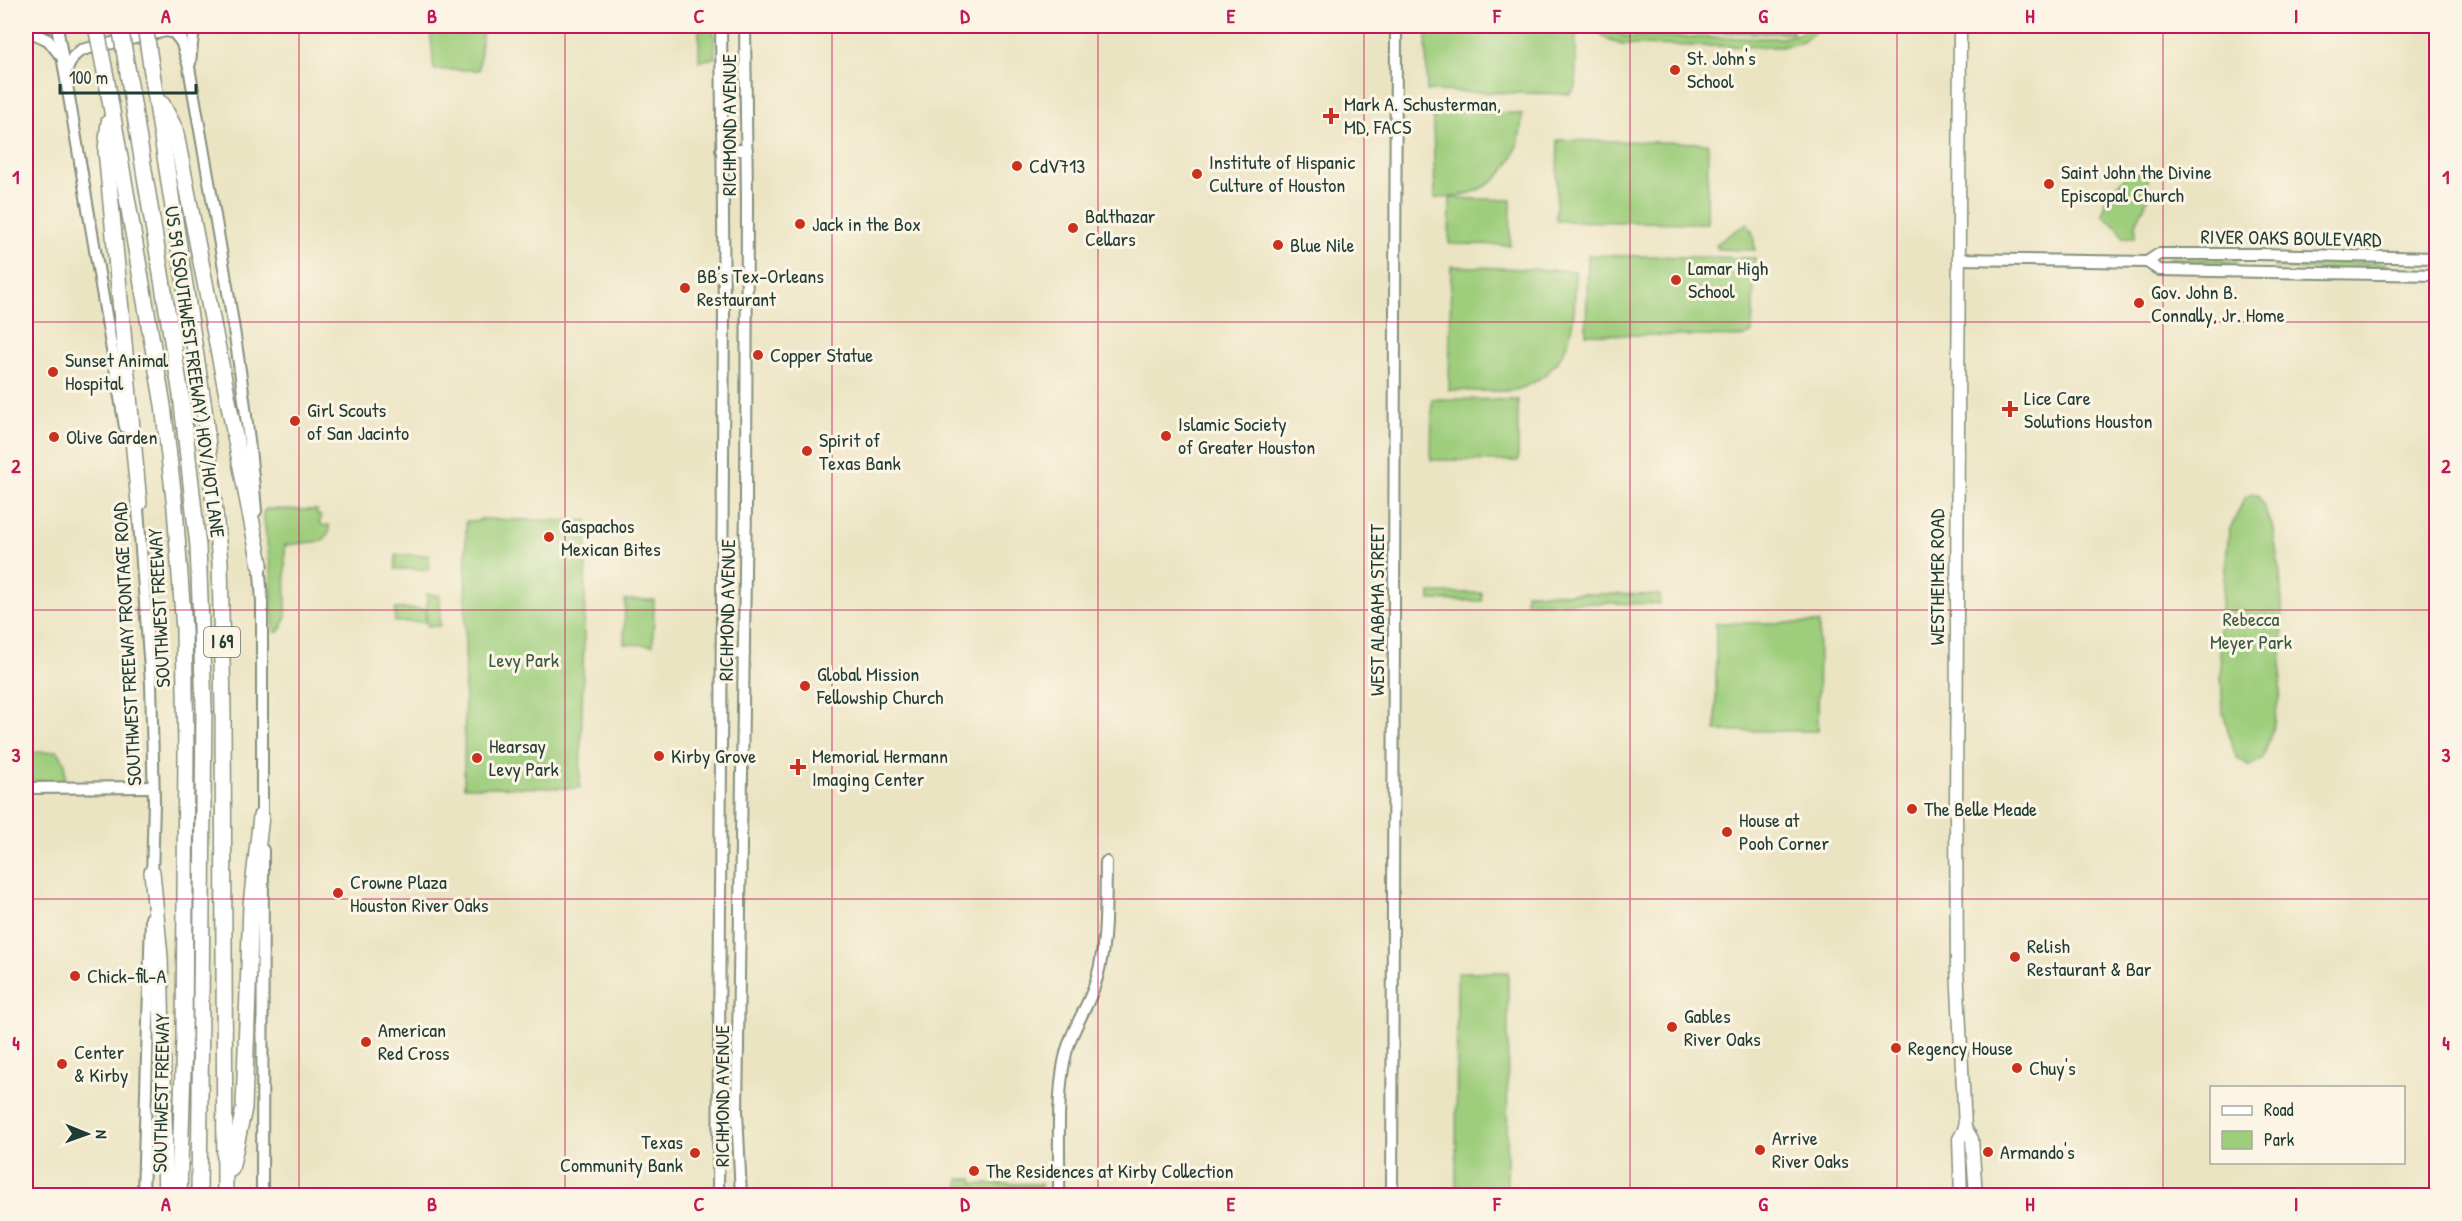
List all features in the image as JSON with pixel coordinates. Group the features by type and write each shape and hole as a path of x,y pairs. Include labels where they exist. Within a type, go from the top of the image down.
{"highway":[{"name":"SOUTHWEST FREEWAY","path":"96,26 163,405 175,508 184,630 186,762 184,1039 179,1196"},
{"name":"US 59 (SOUTHWEST FREEWAY) HOV/HOT LANE","path":"120,26 179,385 198,546 204,708 199,1196"},
{"name":"I 69","path":"145,26 204,408 220,561 225,1196"},
{"path":"156,93 174,129 260,564"},
{"path":"111,101 106,150 139,503"},
{"path":"225,1196 244,1108 250,905 261,816"},
{"path":"152,872 160,957 166,1196"}],"main road":[{"path":"26,29 48,26"},
{"name":"SOUTHWEST FREEWAY FRONTAGE ROAD","path":"57,26 139,503 148,617 153,787 143,1196"},
{"path":"180,26 182,44 189,67 244,398 260,564 263,856 262,1196"},
{"path":"189,67 193,35 198,26"},
{"name":"RICHMOND AVENUE","path":"718,1196 724,310 721,26"},
{"name":"RICHMOND AVENUE","path":"741,1196 738,1112 744,653 747,150 745,26"},
{"name":"WEST ALABAMA STREET","path":"1392,1196 1396,26"},
{"name":"WESTHEIMER ROAD","path":"1960,26 1957,968 1965,1128 1959,1140 1961,1196"},
{"path":"26,29 53,44 65,66 81,50 166,31 174,33 182,44"},
{"path":"721,150 747,150"},
{"name":"RIVER OAKS BOULEVARD","path":"2147,262 2159,254 2436,258"},
{"name":"RIVER OAKS BOULEVARD","path":"1959,259 2147,262 2159,270 2436,274"},
{"path":"722,654 744,653"},
{"path":"26,788 153,787"},
{"path":"1059,1196 1061,1081 1072,1032 1093,991 1100,965 1104,935 1106,862"},
{"path":"720,956 741,956"},
{"name":"WESTHEIMER ROAD","path":"1965,1128 1972,1139 1976,1196"}],"green space":[{"path":"430,26 483,26 479,70 434,70"},
{"path":"699,26 714,26 715,58 699,61"},
{"path":"1426,26 1576,26 1576,87 1570,94 1427,91"},
{"path":"1592,26 1629,37 1782,38 1799,34 1810,26 1821,26 1803,42 1781,47 1622,45 1608,40"},
{"path":"1646,26 1793,26 1793,33 1646,32"},
{"path":"1442,109 1522,114 1516,150 1498,177 1471,193 1435,198 1433,118"},
{"path":"1558,140 1708,143 1707,223 1556,221"},
{"path":"2148,173 2148,198 2136,224 2135,238 2123,237 2119,229 2103,215 2106,196 2128,174"},
{"path":"1450,198 1511,200 1510,245 1449,244"},
{"path":"1747,223 1753,234 1755,250 1718,249 1716,244"},
{"path":"1588,255 1755,258 1752,332 1745,337 1586,334"},
{"path":"2169,258 2237,260 2237,268 2169,267"},
{"path":"2275,261 2387,263 2387,271 2275,269"},
{"path":"1451,266 1575,271 1575,301 1571,331 1567,344 1551,369 1536,381 1517,389 1449,390"},
{"path":"1432,399 1518,400 1518,461 1431,460"},
{"name":"Rebecca Meyer Park","path":"2258,495 2272,525 2280,573 2283,622 2280,693 2273,728 2263,758 2250,766 2236,757 2223,713 2219,629 2229,531 2245,497"},
{"path":"266,509 317,510 317,515 321,516 320,523 324,526 329,525 329,532 323,541 285,545 286,617 278,632 275,632 273,627 271,572 263,513"},
{"name":"Levy Park","path":"480,519 587,521 580,788 464,787 466,521 480,521"},
{"path":"396,555 429,555 429,569 395,569"},
{"path":"1430,593 1482,593 1482,601 1430,600"},
{"path":"1526,593 1660,595 1660,604 1526,602"},
{"path":"427,594 440,597 440,626 427,626"},
{"path":"625,600 654,600 653,645 624,644"},
{"path":"395,609 425,609 425,622 395,622"},
{"path":"1716,623 1819,623 1818,731 1716,731"},
{"path":"26,732 28,753 58,751 65,763 65,782 26,781"},
{"path":"1457,972 1508,972 1507,1195 1456,1195"},
{"path":"959,1179 973,1179 974,1184 1041,1184 1041,1195 959,1195"}],"place":[{"name":"St. John's School","path":"1675,70"},
{"name":"Mark A. Schusterman, MD, FACS","path":"1331,116"},
{"name":"CdV713","path":"1017,166"},
{"name":"Institute of Hispanic Culture of Houston","path":"1197,174"},
{"name":"Saint John the Divine Episcopal Church","path":"2049,184"},
{"name":"Jack in the Box","path":"800,224"},
{"name":"Balthazar Cellars","path":"1073,228"},
{"name":"Blue Nile","path":"1278,245"},
{"name":"Lamar High School","path":"1676,280"},
{"name":"BB's Tex-Orleans Restaurant","path":"685,288"},
{"name":"Gov. John B. Connally, Jr. Home","path":"2139,303"},
{"name":"Copper Statue","path":"758,355"},
{"name":"Sunset Animal Hospital","path":"53,372"},
{"name":"Lice Care Solutions Houston","path":"2010,409"},
{"name":"Girl Scouts of San Jacinto","path":"295,421"},
{"name":"Islamic Society of Greater Houston","path":"1166,436"},
{"name":"Olive Garden","path":"54,437"},
{"name":"Spirit of Texas Bank","path":"807,451"},
{"name":"Gaspachos Mexican Bites","path":"549,537"},
{"name":"Global Mission Fellowship Church","path":"805,686"},
{"name":"Kirby Grove","path":"659,756"},
{"name":"Hearsay Levy Park","path":"477,758"},
{"name":"Memorial Hermann Imaging Center","path":"798,767"},
{"name":"The Belle Meade","path":"1912,809"},
{"name":"House at Pooh Corner","path":"1727,832"},
{"name":"Crowne Plaza Houston River Oaks","path":"338,893"},
{"name":"Relish Restaurant & Bar","path":"2015,957"},
{"name":"Chick-fil-A","path":"75,976"},
{"name":"Gables River Oaks","path":"1672,1027"},
{"name":"American Red Cross","path":"366,1042"},
{"name":"Regency House","path":"1896,1048"},
{"name":"Center & Kirby","path":"62,1064"},
{"name":"Chuy's","path":"2017,1068"},
{"name":"Arrive River Oaks","path":"1760,1150"},
{"name":"Armando's","path":"1988,1152"},
{"name":"Texas Community Bank","path":"695,1153"},
{"name":"The Residences at Kirby Collection","path":"974,1171"}]}
